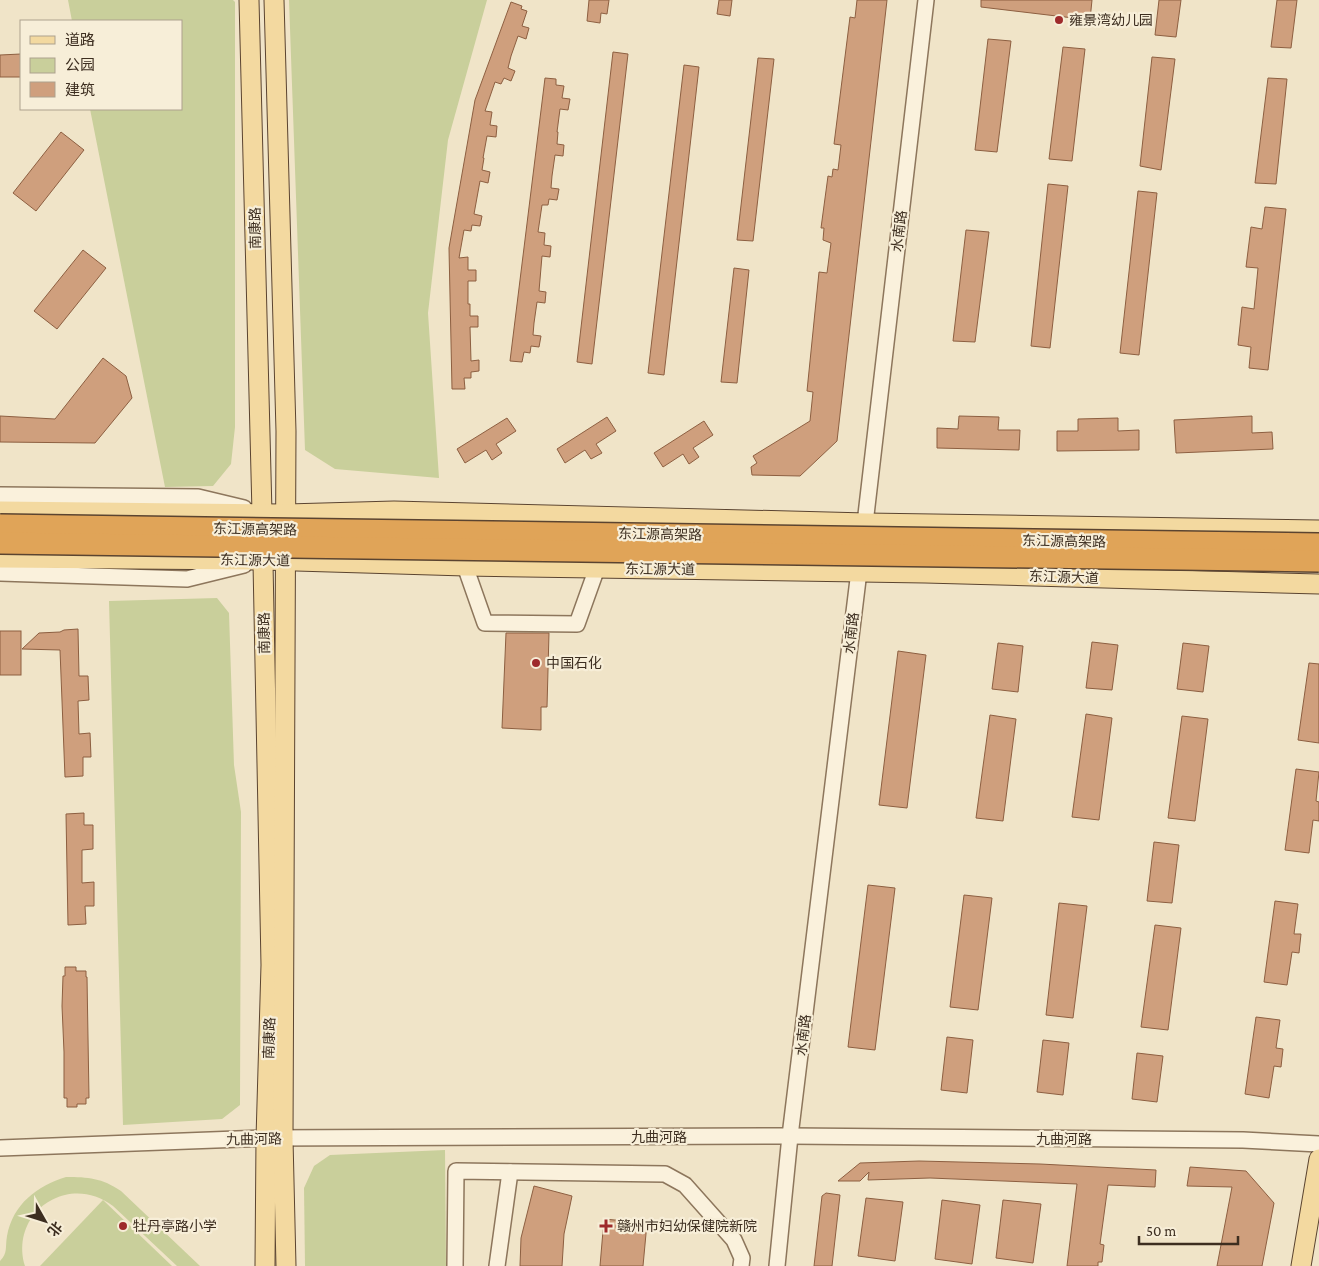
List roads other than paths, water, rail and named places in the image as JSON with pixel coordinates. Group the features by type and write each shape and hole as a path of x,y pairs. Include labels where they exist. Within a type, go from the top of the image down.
{"highway":[{"name":"东江源高架路","path":"0,525 1319,544"},
{"name":"东江源高架路","path":"0,543 1319,561"}],"main road":[{"name":"南康路","path":"249,0 262,513 274,1138 286,1266"},
{"name":"南康路","path":"265,1266 274,1138 287,561 286,431 274,0"},
{"path":"0,511 287,514 394,511 1319,530"},
{"name":"东江源大道","path":"0,558 262,560 465,566 859,572 1319,584"},
{"path":"1300,1266 1319,1159"}],"street":[{"name":"水南路","path":"777,1266 790,1136 866,522 926,0"},
{"path":"0,495 198,497 262,513"},
{"path":"0,573 187,579 262,560"},
{"path":"465,566 485,623 577,624 597,568"},
{"name":"九曲河路","path":"0,1148 274,1138 790,1136 1244,1140 1319,1144"},
{"path":"455,1266 456,1171 666,1174 685,1185 734,1240 742,1258 741,1266"},
{"path":"497,1266 510,1172"}],"place":[{"name":"雍景湾幼儿园","path":"1059,20"},
{"name":"中国石化","path":"536,663"},
{"name":"牡丹亭路小学","path":"123,1226"},
{"name":"赣州市妇幼保健院新院","path":"606,1226"}]}
